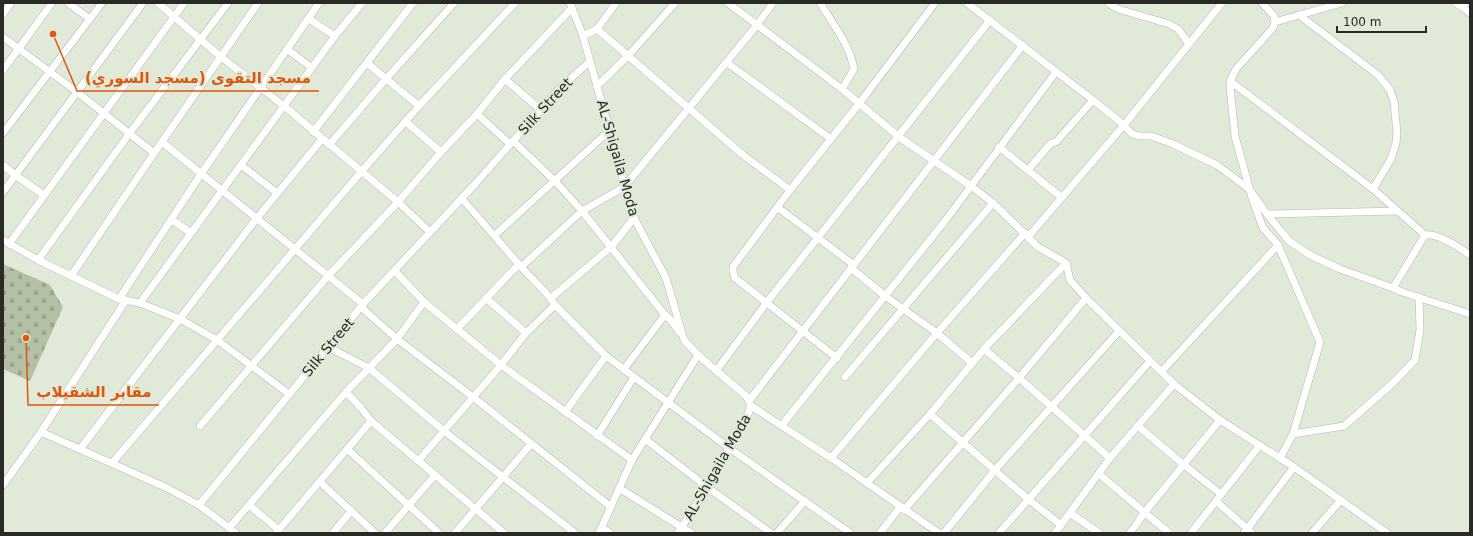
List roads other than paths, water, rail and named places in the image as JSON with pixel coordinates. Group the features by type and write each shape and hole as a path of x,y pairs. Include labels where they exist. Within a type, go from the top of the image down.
{"street":[{"path":"3,14 11,3"},
{"path":"3,70 52,3"},
{"path":"68,3 90,19"},
{"path":"3,133 102,3"},
{"path":"3,192 143,3"},
{"path":"158,3 220,57 284,106 313,132 398,202 430,232"},
{"path":"184,3 44,195 6,242 71,276 123,299 140,303 180,319 217,340 289,394"},
{"path":"38,260 129,134 228,3"},
{"path":"71,276 258,3"},
{"path":"3,485 41,432 201,174 319,3"},
{"path":"140,303 190,232 242,165 335,36 362,3"},
{"path":"313,132 413,3"},
{"path":"329,145 386,78 454,3"},
{"path":"112,463 361,172 419,106 515,3"},
{"path":"583,36 597,29 616,3"},
{"path":"597,86 628,56 675,3"},
{"path":"728,3 842,89 899,137 934,160 993,203 1038,246 1066,263 1070,280 1086,298 1174,384 1220,420 1294,467 1387,533"},
{"path":"457,329 520,265 582,211 624,187 757,25 773,3"},
{"path":"820,3 844,42 853,61 853,72 842,89"},
{"path":"837,358 735,278 733,267 790,190 935,3"},
{"path":"967,3 1094,100 1124,125 1132,134 1151,136 1173,144 1217,165 1249,189 1289,241 1308,254 1340,269 1402,292 1470,314"},
{"path":"1108,3 1118,9 1169,24 1178,29 1189,44"},
{"path":"831,458 937,333 1061,198 1124,125 1222,3"},
{"path":"1262,3 1274,16 1275,22 1273,28 1236,69 1230,81 1235,136 1249,189 1262,228 1278,245 1320,342 1293,434 1280,458"},
{"path":"1275,22 1342,3"},
{"path":"1461,4 1470,13"},
{"path":"200,426 328,276 398,202 571,6"},
{"name":"AL-Shigaila Moda","path":"571,6 583,36 610,130 624,187 634,218 666,278 684,340 698,356 750,403 749,412 707,487 680,530"},
{"path":"1299,16 1378,75 1390,90 1394,102 1397,132 1396,143 1391,159 1373,189"},
{"path":"309,19 335,36"},
{"path":"716,371 766,302 899,137 990,20"},
{"path":"597,29 743,155 790,190"},
{"path":"3,37 77,92 154,153"},
{"path":"934,532 867,483 750,403 852,267 1023,45"},
{"path":"287,49 312,68"},
{"name":"Silk Street","path":"199,505 362,306 568,80 590,61"},
{"path":"726,62 831,139"},
{"path":"367,63 419,106"},
{"path":"782,425 837,358 971,186 1056,72"},
{"path":"505,79 541,110"},
{"path":"1230,81 1373,189 1425,235 1430,234 1438,237 1458,247 1470,256"},
{"path":"1028,170 1050,144 1057,141 1094,100"},
{"path":"477,114 555,181 582,211 665,316 672,321 682,335"},
{"path":"406,122 441,152"},
{"path":"495,236 610,130"},
{"path":"80,449 257,218 322,139"},
{"path":"162,142 328,276 397,338 611,507"},
{"path":"999,147 1061,198"},
{"path":"3,165 44,195"},
{"path":"242,165 277,193"},
{"path":"461,198 553,301 606,356 729,448 850,533"},
{"path":"845,377 993,203"},
{"path":"777,207 817,238 885,296 937,333 972,363"},
{"path":"1267,214 1397,211"},
{"path":"418,461 501,365 553,301 610,247 634,218"},
{"path":"172,220 190,232"},
{"path":"1394,288 1425,235"},
{"path":"1161,372 1278,245"},
{"path":"867,483 930,414 984,349 1066,263"},
{"path":"395,271 424,302 501,365 632,460"},
{"path":"1293,434 1344,426 1393,383 1414,360 1420,330 1419,297"},
{"path":"486,298 526,333"},
{"path":"880,533 963,442 1086,298"},
{"path":"229,528 346,392 397,338 424,302"},
{"path":"624,369 665,316"},
{"path":"944,533 995,470 1119,331"},
{"path":"328,348 369,368 502,478 575,533"},
{"path":"984,349 1110,458"},
{"path":"565,412 606,356"},
{"path":"610,533 601,530 632,460 698,356"},
{"path":"999,533 1150,360"},
{"path":"598,436 634,377"},
{"path":"1055,533 1110,458 1174,384"},
{"path":"346,392 371,421 504,533"},
{"path":"930,414 1028,499 1061,525"},
{"path":"1130,533 1145,512 1220,420"},
{"path":"249,505 278,532 371,421"},
{"path":"1138,426 1221,494"},
{"path":"41,432 165,487 199,505 236,533"},
{"path":"645,439 707,487 771,533"},
{"path":"456,533 531,444"},
{"path":"1191,533 1260,445"},
{"path":"347,449 439,533"},
{"path":"1216,501 1248,532 1294,467"},
{"path":"1099,474 1169,533"},
{"path":"385,533 435,475"},
{"path":"320,482 375,533"},
{"path":"619,488 680,530 691,533"},
{"path":"1312,533 1341,500"},
{"path":"777,533 805,501"},
{"path":"333,533 351,511"},
{"path":"1070,513 1099,533"}],"place":[{"name":"مسجد التقوى (مسجد السوري)","path":"53,34"},
{"name":"مقابر الشقيلاب","path":"26,338"}]}
